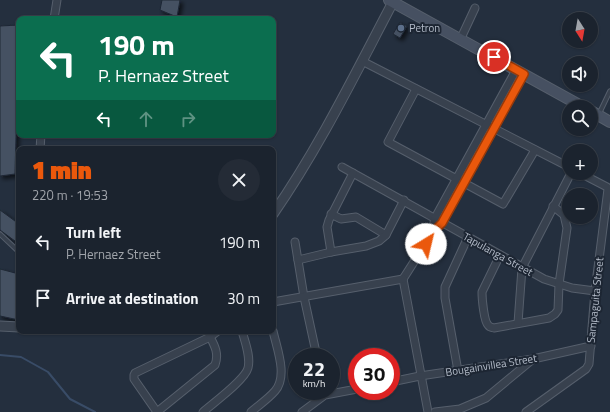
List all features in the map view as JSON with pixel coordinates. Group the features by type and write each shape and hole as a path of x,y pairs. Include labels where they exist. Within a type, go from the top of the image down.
{"main road":[{"path":"391,1 570,100"},
{"path":"598,115 610,122"}],"street":[{"path":"54,16 57,0"},
{"path":"276,210 294,184 362,61 391,1"},
{"path":"460,38 475,8"},
{"path":"362,61 562,164"},
{"path":"433,232 434,218 486,124 520,72"},
{"path":"428,412 420,376 403,279 433,232 442,223 494,128 520,72"},
{"path":"416,89 388,142 503,204 535,150"},
{"name":"Tapulanga Street","path":"342,167 404,200 442,223 544,279 559,284 595,291"},
{"path":"331,252 327,227 353,173"},
{"path":"518,323 522,268 567,180"},
{"name":"Sampaguita Street","path":"526,412 586,369 589,364 595,291 608,189 594,180"},
{"path":"298,260 366,246 379,241 386,235 404,200"},
{"path":"500,255 482,292 487,324 494,328 549,318 555,314 558,310 559,284 567,228 564,215 553,206"},
{"path":"332,214 341,219 356,217 386,235"},
{"path":"458,371 444,298 445,287 468,237"},
{"path":"294,242 315,348"},
{"path":"276,302 403,279"},
{"path":"0,326 16,327"},
{"path":"210,337 216,347 218,358 215,365 157,412 134,379 135,373 214,334"},
{"path":"203,412 244,376 248,367 248,355 243,334"},
{"path":"251,412 276,391 281,379 281,368 274,334"},
{"name":"Bougainvillea Street","path":"400,380 533,359 591,346"},
{"path":"435,412 460,409 486,398 533,359"},
{"path":"302,412 317,400"}],"lane":[{"path":"598,109 610,91"},
{"path":"0,234 16,249"}],"building":[{"path":"162,0 180,0 177,16 160,10"},
{"path":"400,22 407,26 400,38 393,34"},
{"path":"16,25 15,174 0,176 0,26"},
{"path":"0,210 16,222 16,242 0,230"},
{"path":"0,269 16,273 16,319 0,316"}],"waterway":[{"path":"0,355 21,357 48,372 70,399 95,412"}],"place":[{"name":"Petron","path":"401,28"}],"route":[{"path":"426,244 433,232 442,223 524,74 494,57"}]}
